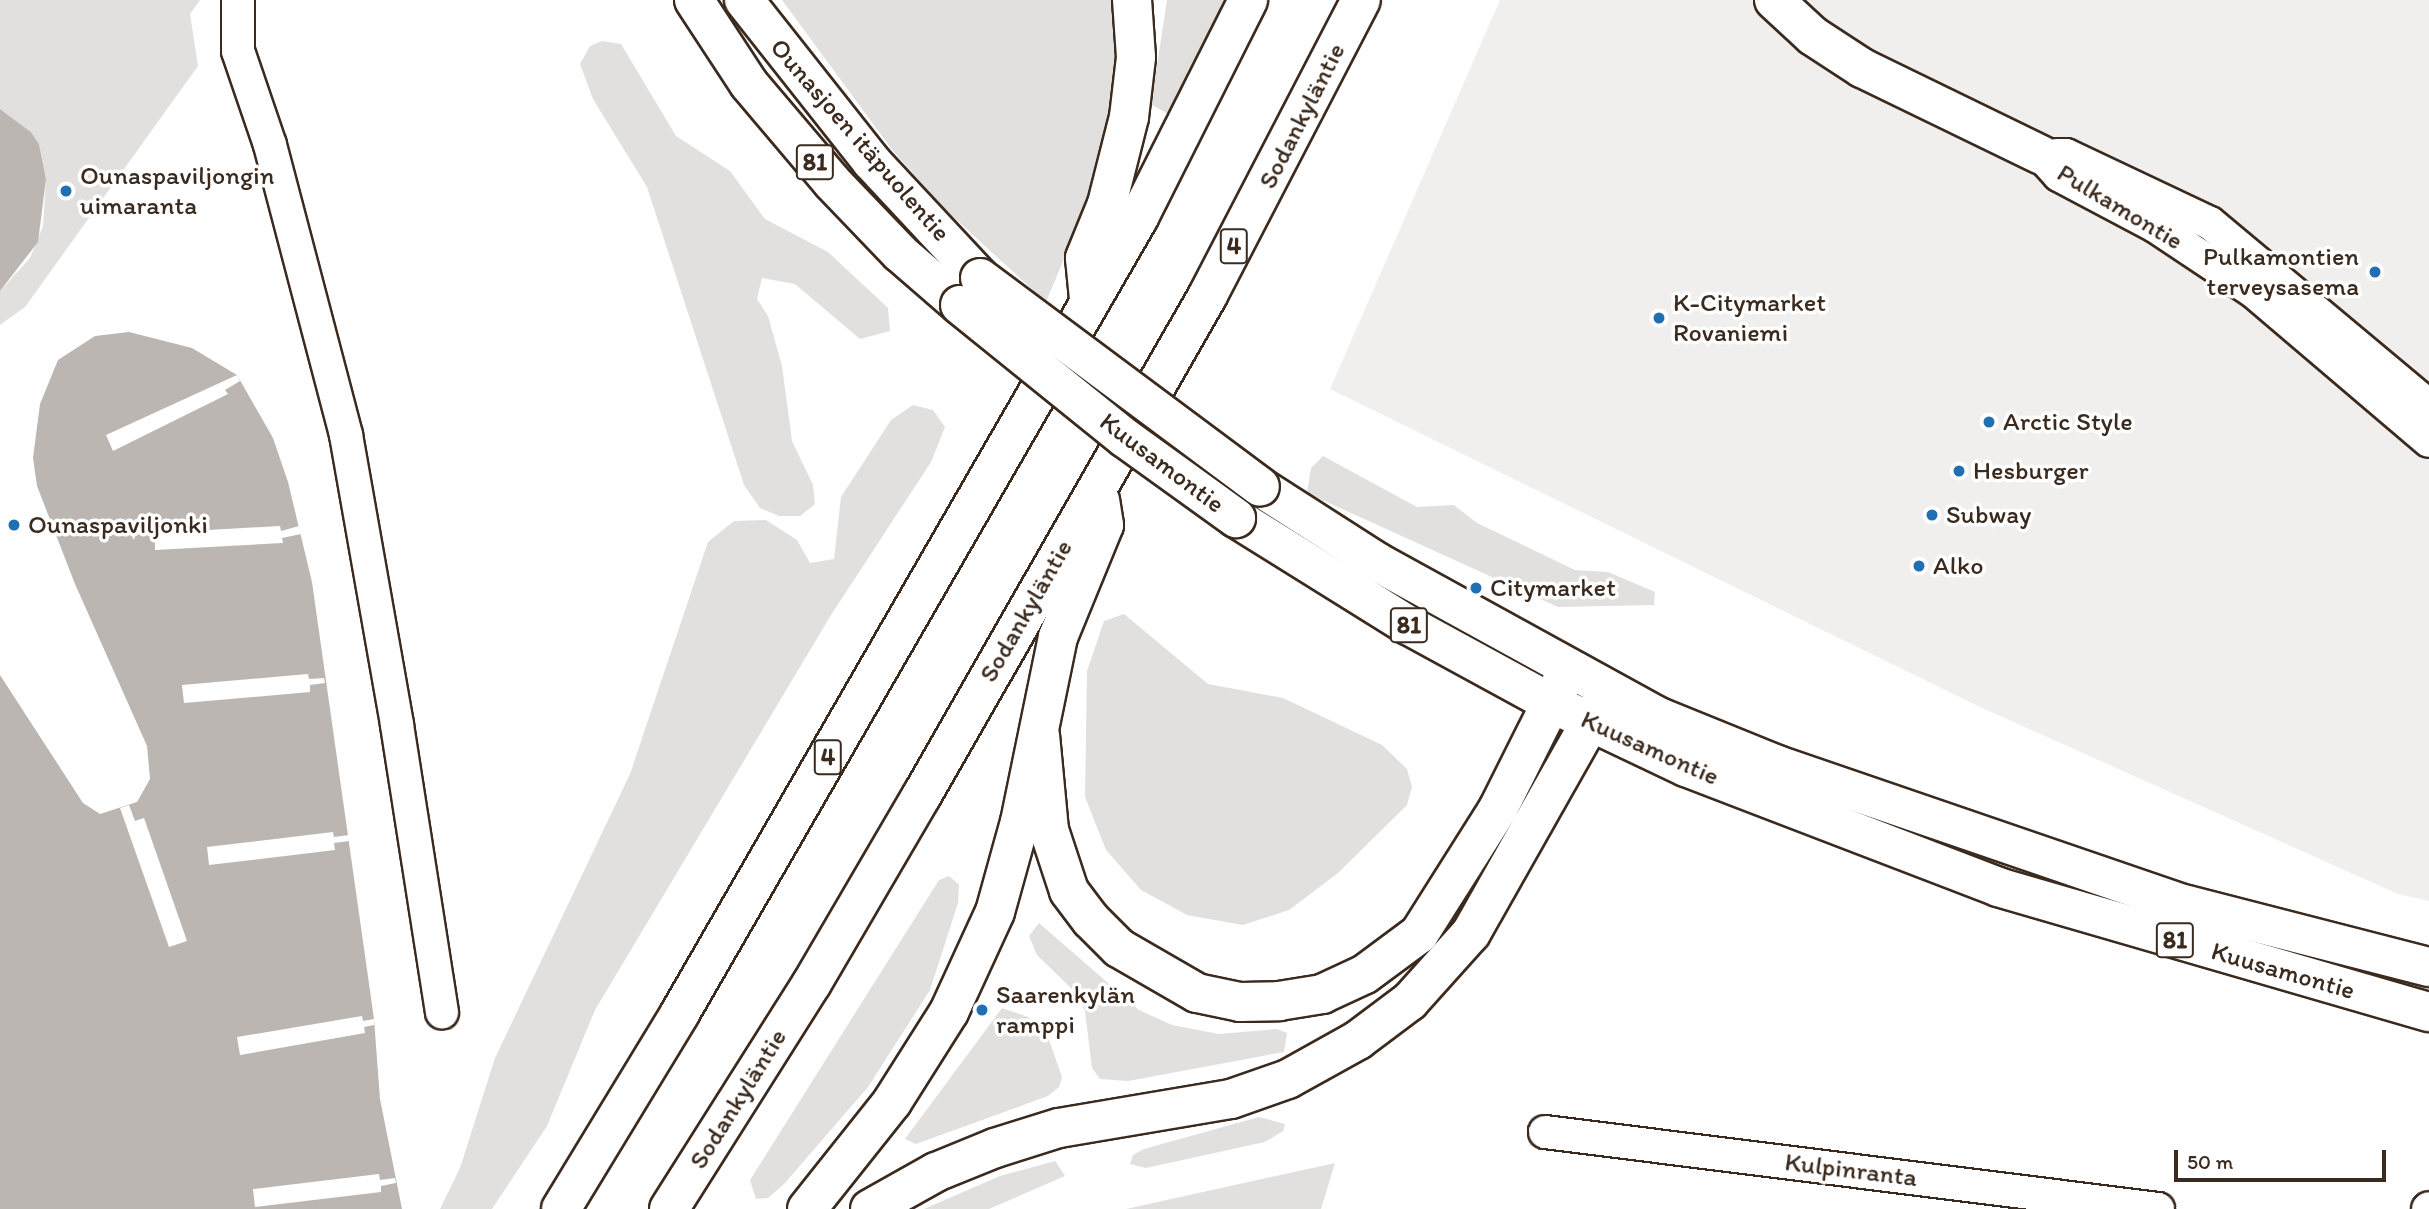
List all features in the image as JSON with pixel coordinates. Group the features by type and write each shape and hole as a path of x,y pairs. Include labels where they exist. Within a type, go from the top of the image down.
{"main road":[{"name":"Ounasjoen itäpuolentie","path":"694,0 749,84 823,172 900,253 970,291"},
{"name":"Ounasjoen itäpuolentie","path":"744,0 872,161 970,291"},
{"path":"1132,0 1136,57"},
{"path":"1089,301 1085,258 1123,151 1136,57 1150,0"},
{"name":"4","path":"561,1209 757,881 1139,216 1248,0"},
{"name":"Sodankyläntie","path":"669,1209 812,983 1208,295 1361,0"},
{"name":"Pulkamontie","path":"1774,0 1813,36 1863,68 2041,155"},
{"name":"Kuusamontie","path":"970,291 1260,487 1377,562 1568,669 1598,706 1686,767 1998,887 2429,1012"},
{"name":"Kuusamontie","path":"970,291 1125,438 1236,518 1408,625 1551,703 1598,706 2187,905 2429,967"},
{"path":"807,1209 892,1102 949,1012 995,912 1040,735 1058,637 1104,525 1097,486"},
{"path":"1040,735 1049,830 1069,891 1091,920 1119,948 1197,993 1240,1002 1279,1001 1322,994 1365,974 1419,934 1498,809 1568,669"},
{"path":"870,1209 936,1172 995,1148 1059,1128 1231,1099 1288,1079 1358,1040 1410,1001 1471,933 1499,890 1598,706"}],"street":[{"path":"238,0 238,51 273,157 346,435 400,738 442,1013"},
{"name":"Pulkamontie","path":"2041,155 2066,155 2210,223 2429,406"},
{"name":"Pulkamontie","path":"2041,155 2059,174 2155,226 2253,291 2429,441"},
{"name":"Kulpinranta","path":"1545,1132 2158,1209"}],"shaded area":[{"path":"0,0 200,0 190,14 198,66 25,307 0,325 0,291 30,258 43,226 46,179 39,144 31,132 0,109"},
{"path":"782,0 1121,0 1115,108 1096,182 1046,302 948,212 893,151"},
{"path":"1167,0 1229,0 1171,116 1151,104"},
{"path":"1500,0 2429,0 2429,901 2398,894 1982,708 1330,389"},
{"path":"602,41 621,44 676,136 730,171 765,219 828,252 888,308 890,331 860,339 795,284 762,278 757,299 768,316 782,366 792,441 813,485 815,504 800,516 779,516 760,508 744,485 647,187 593,99 580,64 590,46"},
{"path":"0,109 31,132 39,144 46,179 38,242 0,291"},
{"path":"129,332 192,348 237,375 273,438 288,482 312,582 374,1019 380,1099 402,1209 0,1209 0,675 83,803 100,814 137,802 150,779 147,746 75,584 37,486 33,458 40,404 58,360 95,336"},
{"path":"913,405 933,410 945,427 931,462 831,615 595,1010 547,1126 492,1209 440,1209 460,1168 495,1058 630,774 708,542 734,521 766,520 797,540 810,563 834,559 841,497 891,420"},
{"path":"1323,456 1417,507 1454,505 1477,523 1575,570 1608,572 1655,592 1654,605 1558,607 1307,493 1311,468"},
{"path":"1124,614 1208,684 1283,698 1382,745 1407,769 1412,787 1407,805 1338,873 1289,910 1243,925 1187,915 1141,890 1106,850 1085,797 1087,671 1104,621"},
{"path":"949,876 959,885 958,903 930,990 868,1087 784,1184 768,1198 756,1199 750,1180 939,880"},
{"path":"1039,923 1139,1010 1172,1025 1219,1034 1277,1029 1287,1033 1284,1052 1128,1081 1100,1079 1092,1068 1085,1011 1073,990 1037,955 1029,936"},
{"path":"1002,1008 1028,1017 1046,1031 1062,1077 1059,1087 1048,1096 916,1144 905,1139"},
{"path":"1259,1117 1285,1124 1283,1131 1265,1142 1146,1168 1130,1164 1133,1155 1144,1149"},
{"path":"1055,1161 1065,1176 989,1209 924,1209 1000,1176"},
{"path":"1335,1163 1321,1209 1126,1209"}],"pier":[{"path":"237,375 240,381 225,390 228,394 113,451 106,435"},
{"path":"280,526 281,531 299,526 301,534 282,538 283,543 155,550 155,533"},
{"path":"308,674 309,679 324,678 325,683 310,685 310,692 184,703 182,685"},
{"path":"129,805 135,821 144,818 187,941 169,947 120,808"},
{"path":"333,832 334,837 349,835 349,841 334,843 335,850 209,865 207,847"},
{"path":"362,1016 363,1021 374,1019 374,1025 364,1027 365,1033 240,1055 237,1037"},
{"path":"379,1174 380,1180 395,1178 396,1183 381,1186 381,1192 255,1207 253,1189"}],"place":[{"name":"Ounaspaviljongin uimaranta","path":"66,191"},
{"name":"Pulkamontien terveysasema","path":"2375,272"},
{"name":"K-Citymarket Rovaniemi","path":"1659,318"},
{"name":"Arctic Style","path":"1989,422"},
{"name":"Hesburger","path":"1959,471"},
{"name":"Subway","path":"1932,515"},
{"name":"Ounaspaviljonki","path":"14,525"},
{"name":"Alko","path":"1919,566"},
{"name":"Citymarket","path":"1476,588"},
{"name":"Saarenkylän ramppi","path":"982,1010"}]}
